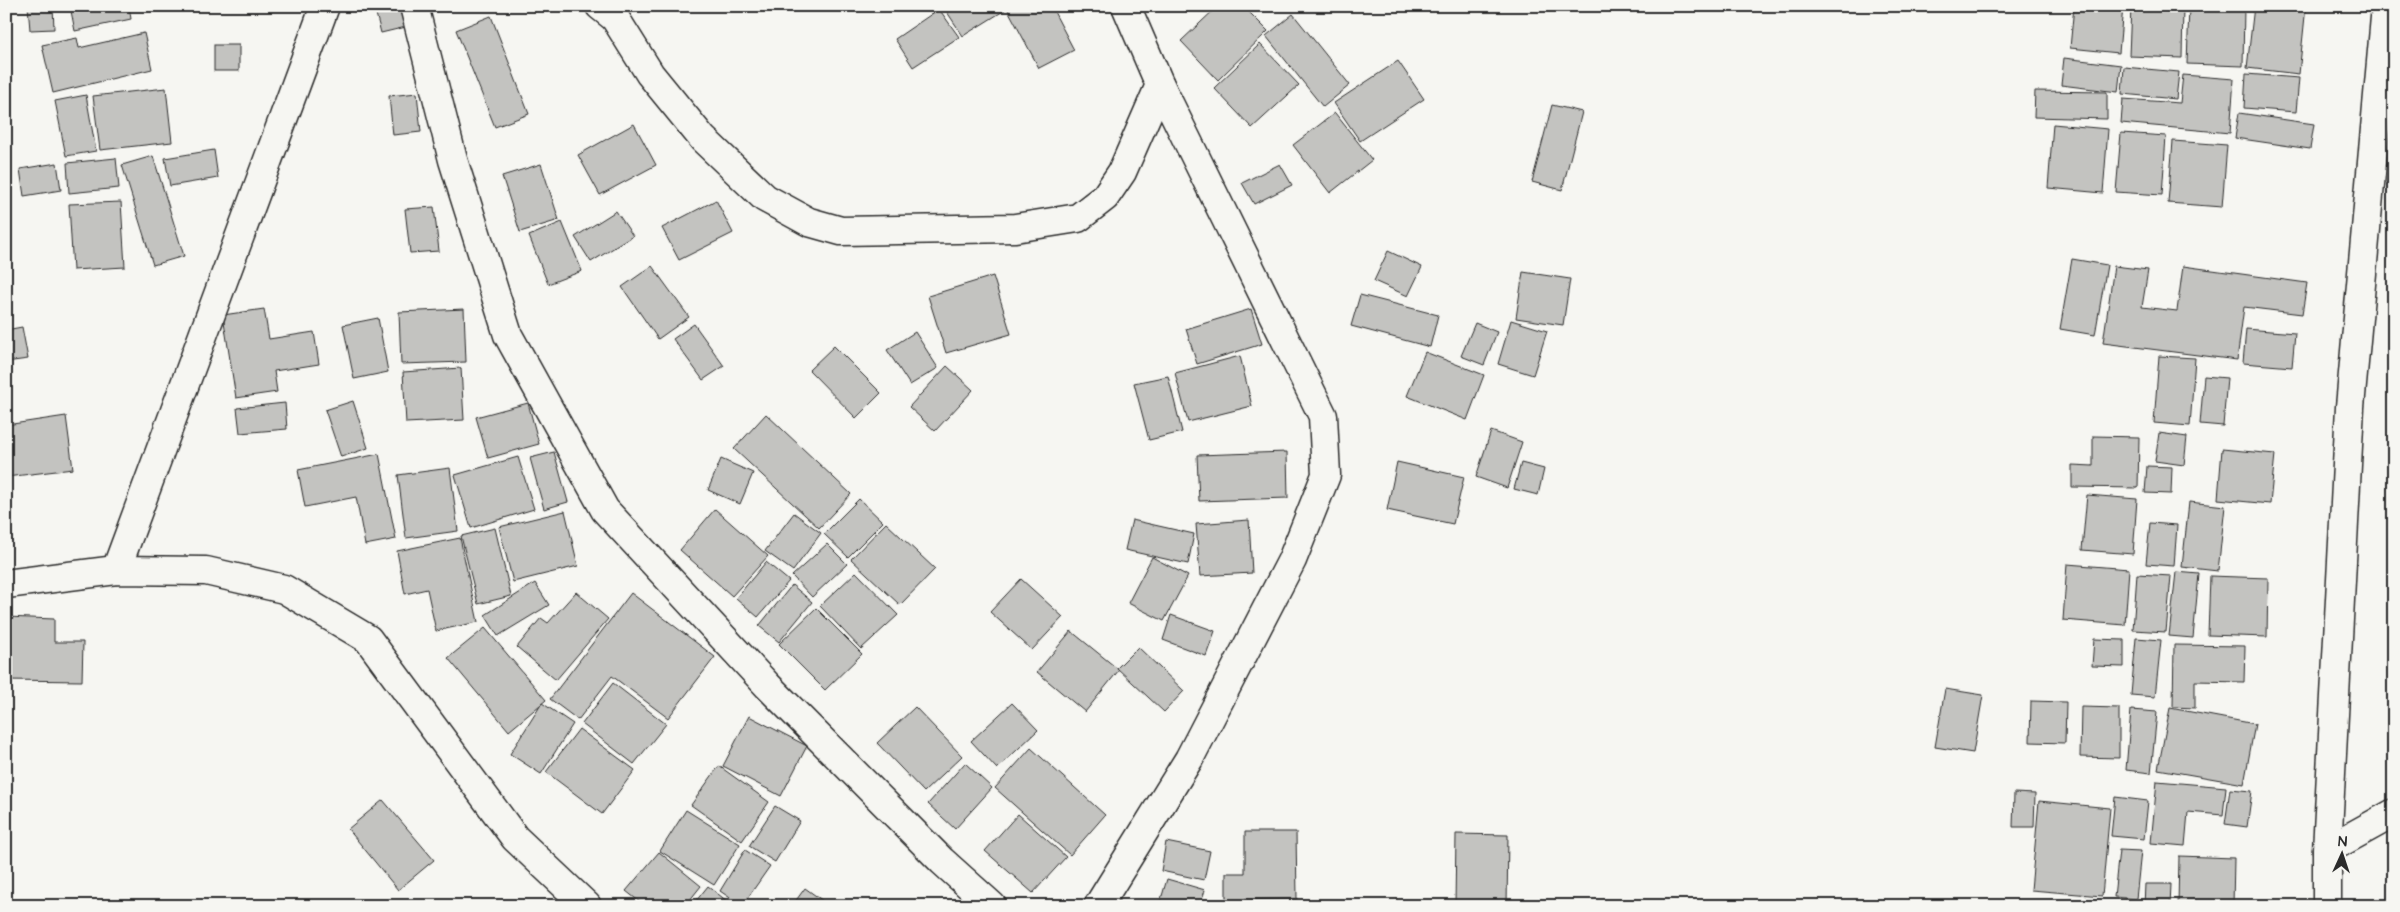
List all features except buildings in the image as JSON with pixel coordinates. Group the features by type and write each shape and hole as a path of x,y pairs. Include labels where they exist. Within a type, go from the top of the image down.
{"street":[{"path":"116,570 325,6"},
{"path":"414,6 453,160 508,335 605,510 768,686 942,861 992,906"},
{"path":"600,6 614,18 650,74 703,139 765,198 809,222 840,231 1015,228 1078,218 1105,197 1122,172 1160,85"},
{"path":"1098,906 1189,760 1292,560 1326,475 1323,416 1160,85 1126,6"},
{"path":"2327,906 2327,850 2350,407 2386,6"},
{"path":"6,584 116,570 206,571 284,589 368,639 514,838 586,906"},
{"path":"2327,850 2394,813"}]}
